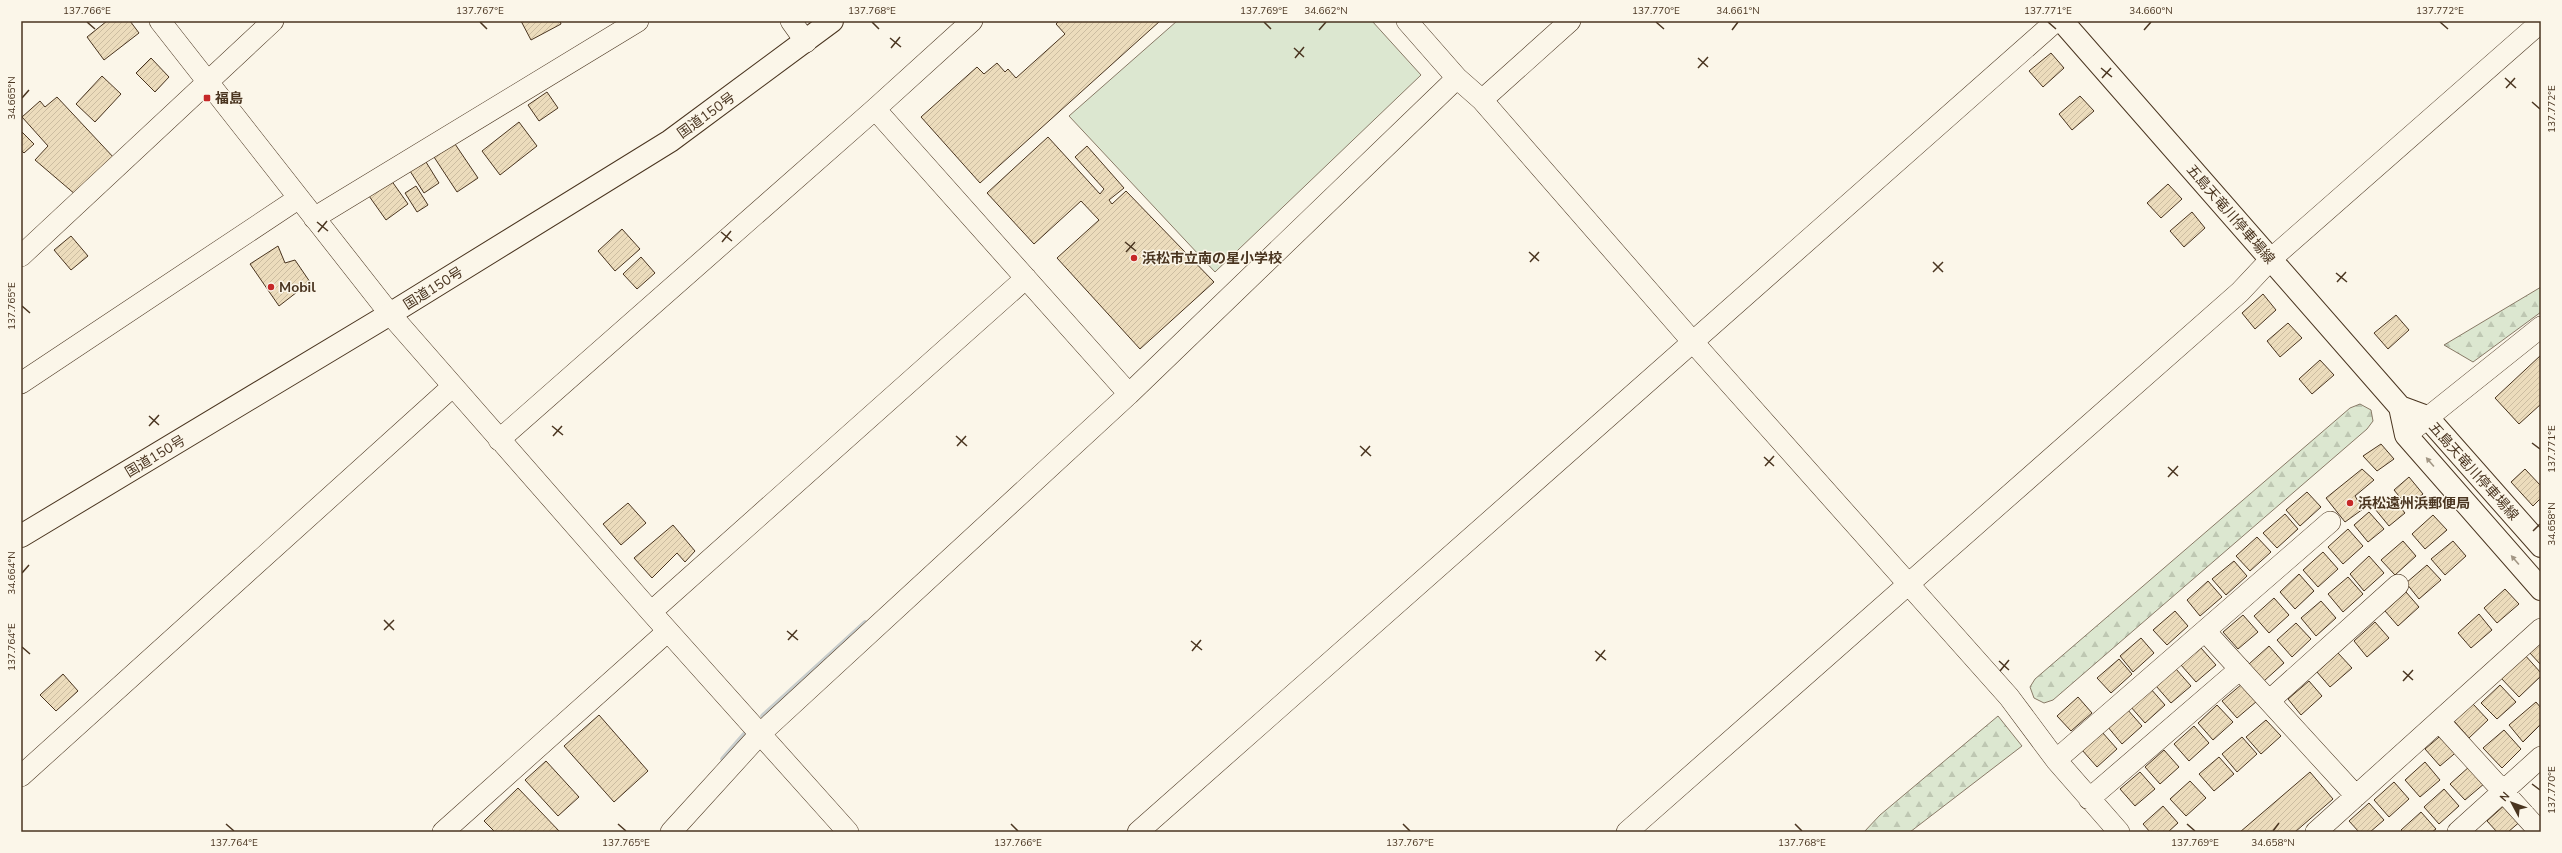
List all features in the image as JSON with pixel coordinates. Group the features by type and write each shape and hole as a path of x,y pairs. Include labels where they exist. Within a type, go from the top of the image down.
{"main road":[{"name":"国道150号","path":"21,536 390,314 670,141 806,42 832,21"},
{"name":"五島天竜川停車場線","path":"2062,21 2400,406 2427,417 2541,546"},
{"name":"五島天竜川停車場線","path":"2400,406 2406,435 2541,589"}],"street":[{"path":"160,21 390,314 452,387 848,832"},
{"path":"21,256 273,21"},
{"path":"314,218 638,21"},
{"path":"791,21 806,42"},
{"path":"499,440 875,109 972,21"},
{"path":"1407,21 1457,78 1482,100 1692,341 2009,696 2056,760 2119,832"},
{"path":"1482,100 1570,21"},
{"path":"1138,832 2056,21"},
{"path":"1627,832 2240,292 2271,259 2541,22"},
{"path":"671,832 760,733 1129,394 1457,78"},
{"path":"875,109 1129,394"},
{"path":"21,383 299,198"},
{"path":"651,612 1026,278"},
{"path":"2406,435 2541,327"},
{"path":"21,776 452,387"},
{"path":"2056,760 2330,522"},
{"path":"2269,701 2398,585"},
{"path":"2330,828 2356,796 2541,629"},
{"path":"443,832 668,631"},
{"path":"2205,631 2356,796"},
{"path":"2089,798 2240,669"},
{"path":"2439,721 2540,832"},
{"path":"2458,832 2541,757"}],"green space":[{"path":"1177,21 1372,21 1421,75 1215,272 1069,116"},
{"path":"2541,287 2541,312 2473,362 2444,345"},
{"path":"2360,404 2371,410 2373,421 2367,429 2053,700 2044,703 2034,698 2030,687 2035,679 2350,408"},
{"path":"1998,716 2022,746 1910,832 1864,832 1880,815"}],"building":[{"path":"107,21 130,21 139,33 104,60 87,37"},
{"path":"521,21 560,21 561,24 531,40"},
{"path":"1059,21 1160,21 980,183 921,117 977,67 984,74 997,63 1005,72 1008,69 1016,78 1065,34 1056,24"},
{"path":"2051,53 2064,68 2043,87 2029,71"},
{"path":"151,58 169,77 155,92 136,73"},
{"path":"102,76 121,94 95,122 76,104"},
{"path":"547,92 558,108 539,121 528,105"},
{"path":"2080,96 2094,111 2072,130 2059,114"},
{"path":"57,97 115,159 76,195 35,160 48,146 22,117 40,101 45,107"},
{"path":"519,122 537,146 500,175 482,151"},
{"path":"21,131 34,144 24,153 21,150"},
{"path":"1048,137 1100,194 1104,189 1075,157 1087,146 1124,188 1109,200 1112,204 1126,191 1214,282 1140,349 1057,258 1099,220 1081,201 1034,244 987,193"},
{"path":"455,144 478,178 457,192 434,157"},
{"path":"426,162 439,183 424,193 410,171"},
{"path":"391,180 408,204 386,220 369,196"},
{"path":"2168,184 2182,199 2161,218 2147,203"},
{"path":"416,186 428,205 417,212 405,193"},
{"path":"2192,212 2205,228 2184,247 2170,231"},
{"path":"622,229 640,249 615,271 598,251"},
{"path":"71,236 88,256 71,270 54,250"},
{"path":"278,246 285,263 295,260 310,282 279,306 250,264"},
{"path":"641,257 655,273 637,289 623,274"},
{"path":"2263,294 2276,310 2255,329 2242,313"},
{"path":"2396,315 2409,330 2388,349 2374,333"},
{"path":"2288,323 2302,338 2280,357 2267,341"},
{"path":"2541,355 2541,404 2519,424 2495,398"},
{"path":"2320,360 2334,375 2312,394 2299,379"},
{"path":"2381,444 2394,459 2377,471 2363,456"},
{"path":"2362,469 2374,480 2355,496 2363,509 2345,522 2326,498"},
{"path":"2525,469 2541,486 2541,498 2533,506 2511,482"},
{"path":"2409,477 2423,494 2408,507 2394,490"},
{"path":"2307,492 2321,507 2300,526 2286,510"},
{"path":"2391,496 2405,513 2389,526 2375,509"},
{"path":"628,503 646,523 621,545 603,524"},
{"path":"2369,512 2384,529 2368,542 2354,525"},
{"path":"2285,514 2298,529 2277,548 2263,533"},
{"path":"2433,515 2447,530 2425,549 2412,534"},
{"path":"673,525 695,551 685,562 677,553 652,578 634,558"},
{"path":"2348,529 2363,546 2343,564 2328,547"},
{"path":"2257,537 2271,552 2250,571 2236,556"},
{"path":"2403,541 2416,556 2395,575 2381,560"},
{"path":"2453,541 2466,556 2445,575 2431,559"},
{"path":"2323,552 2338,569 2318,587 2303,570"},
{"path":"2369,556 2384,573 2364,591 2350,574"},
{"path":"2234,561 2247,576 2226,595 2212,579"},
{"path":"2427,565 2441,580 2419,599 2406,583"},
{"path":"2299,574 2314,591 2295,609 2280,592"},
{"path":"2348,577 2363,594 2343,612 2328,594"},
{"path":"2208,581 2222,597 2200,616 2187,600"},
{"path":"2505,589 2519,604 2497,623 2484,608"},
{"path":"2406,592 2419,607 2398,626 2385,611"},
{"path":"2274,598 2289,615 2269,633 2254,616"},
{"path":"2321,601 2336,618 2316,636 2301,618"},
{"path":"2175,611 2188,626 2167,645 2153,630"},
{"path":"2479,614 2492,630 2471,648 2458,633"},
{"path":"2243,615 2258,632 2238,649 2223,632"},
{"path":"2375,622 2389,638 2367,657 2354,641"},
{"path":"2296,623 2311,639 2292,657 2277,640"},
{"path":"2141,638 2154,653 2133,672 2120,656"},
{"path":"2541,642 2541,665 2529,652"},
{"path":"2269,646 2284,663 2264,681 2249,664"},
{"path":"2201,648 2216,665 2196,682 2181,665"},
{"path":"2338,653 2352,668 2330,687 2317,672"},
{"path":"2524,654 2541,673 2541,676 2519,697 2500,677"},
{"path":"2119,659 2132,674 2111,693 2097,678"},
{"path":"2176,669 2191,686 2171,703 2156,686"},
{"path":"63,674 78,691 56,711 40,695"},
{"path":"2309,681 2322,696 2301,715 2288,699"},
{"path":"2242,684 2257,701 2237,718 2222,701"},
{"path":"2500,685 2516,702 2497,719 2481,703"},
{"path":"2150,688 2165,705 2145,723 2130,706"},
{"path":"2078,697 2092,713 2071,731 2057,716"},
{"path":"2536,702 2541,708 2541,724 2523,742 2509,725"},
{"path":"2473,704 2488,720 2469,738 2454,721"},
{"path":"2217,705 2233,722 2213,740 2198,723"},
{"path":"2127,709 2142,726 2122,744 2107,726"},
{"path":"599,715 648,771 614,802 564,746"},
{"path":"2266,720 2281,736 2261,754 2246,737"},
{"path":"2194,726 2209,743 2189,761 2174,744"},
{"path":"2504,730 2521,749 2502,768 2483,748"},
{"path":"2102,732 2117,749 2097,767 2082,750"},
{"path":"2445,732 2460,749 2440,766 2425,749"},
{"path":"2242,737 2257,754 2237,772 2222,754"},
{"path":"2164,750 2179,767 2160,784 2145,767"},
{"path":"2219,757 2234,774 2214,791 2199,774"},
{"path":"546,761 579,797 558,816 525,780"},
{"path":"2425,762 2440,780 2420,797 2405,780"},
{"path":"2470,766 2485,783 2465,800 2450,784"},
{"path":"2140,772 2155,789 2135,806 2120,789"},
{"path":"2310,772 2333,799 2295,832 2240,832"},
{"path":"2190,781 2206,798 2186,816 2170,799"},
{"path":"2394,782 2409,799 2389,817 2374,800"},
{"path":"518,788 560,832 495,832 484,821"},
{"path":"2444,789 2459,806 2439,824 2424,807"},
{"path":"2369,803 2384,820 2370,832 2359,832 2349,821"},
{"path":"2507,803 2522,820 2508,832 2497,832 2487,821"},
{"path":"2163,806 2178,823 2168,832 2150,832 2143,824"},
{"path":"2421,812 2436,829 2432,832 2403,832 2401,830"}],"waterway":[{"path":"763,716 865,623"},
{"path":"723,759 744,735"}],"place":[{"name":"福島","path":"207,98"},
{"name":"浜松市立南の星小学校","path":"1134,258"},
{"name":"Mobil","path":"271,287"},
{"name":"浜松遠州浜郵便局","path":"2350,503"}]}
